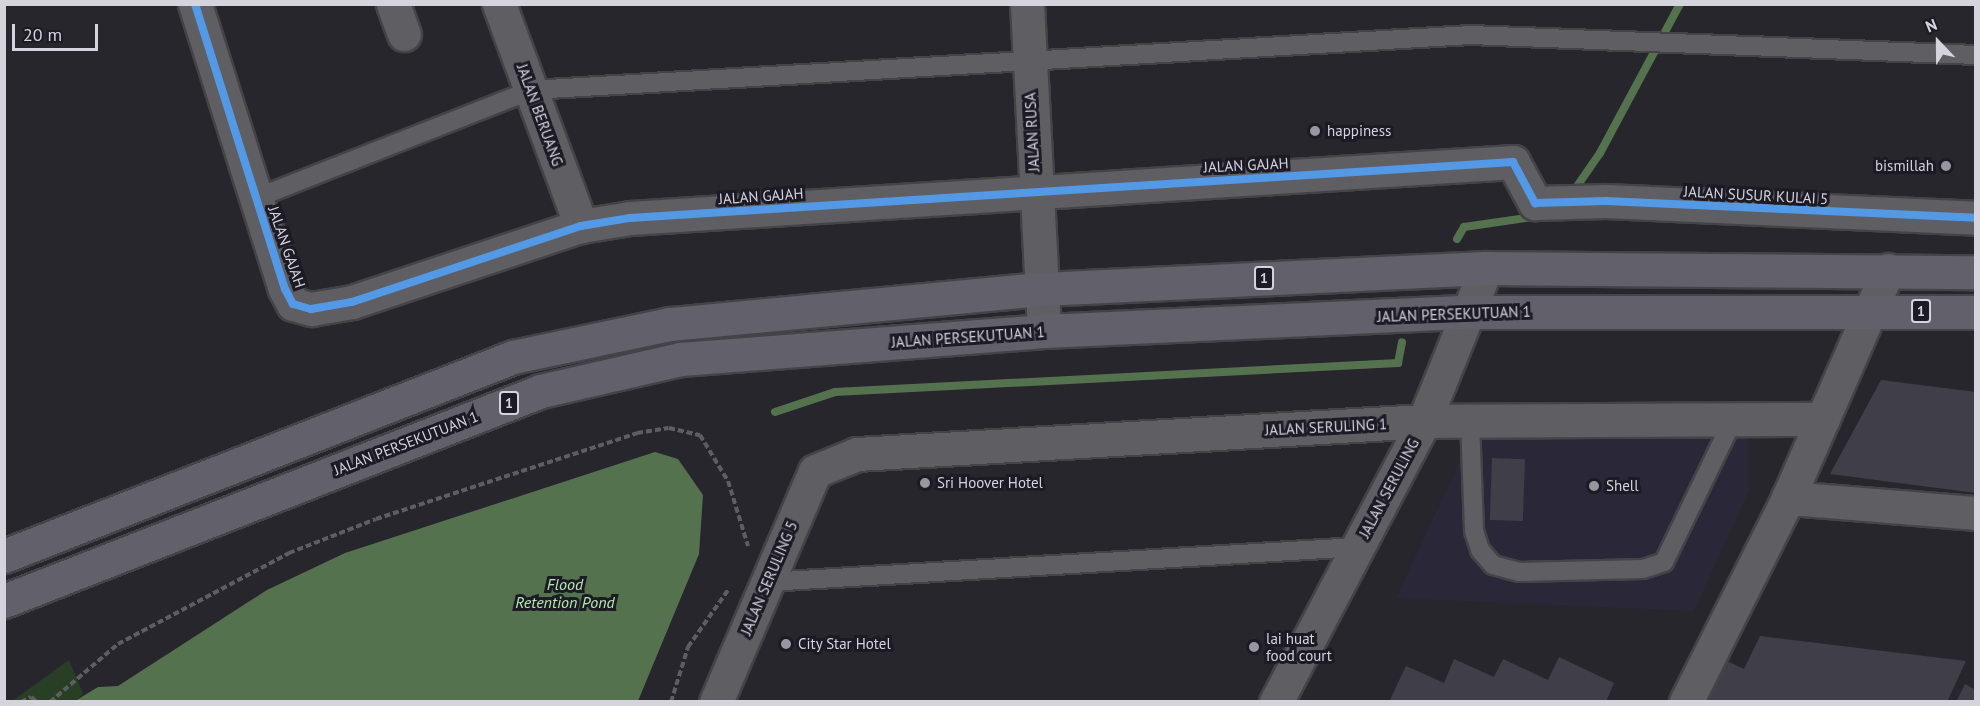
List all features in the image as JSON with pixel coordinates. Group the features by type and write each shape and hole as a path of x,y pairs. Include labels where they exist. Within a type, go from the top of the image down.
{"highway":[{"name":"1","path":"4,556 513,357 670,324 1042,289 1486,268 1976,272"},
{"name":"JALAN PERSEKUTUAN 1","path":"4,601 541,391 681,359 1044,331 1467,312 1867,309 1976,312"}],"street":[{"name":"JALAN GAJAH","path":"195,4 285,289 293,304 310,309 352,302 581,226 1035,191 1513,162 1535,203"},
{"name":"JALAN BERUANG","path":"499,4 581,226"},
{"name":"JALAN RUSA","path":"1027,4 1044,331"},
{"name":"JALAN SUSUR KULAI 5","path":"1535,203 1606,201 1976,218"},
{"name":"JALAN SERULING","path":"1276,702 1424,421 1486,268"},
{"path":"1686,702 1788,498 1823,419 1867,309 1888,270"},
{"name":"JALAN SERULING 1","path":"830,461 876,452 1424,421 1823,419"},
{"name":"JALAN SERULING 5","path":"716,702 815,471 830,461"},
{"path":"1788,498 1976,513"}],"lane":[{"path":"256,198 531,90 1470,35 1976,55"},
{"path":"1470,421 1474,531 1480,550 1493,565 1519,572 1643,569 1664,562 1733,420"},
{"path":"767,582 1357,547"}],"path":[{"path":"50,702 118,644 289,553 376,519 637,433 669,428 700,435 745,525 746,553"},
{"path":"671,702 688,647 735,582"},
{"path":"21,702 31,697 37,702"}],"shaded area":[{"path":"1476,427 1749,434 1749,491 1694,611 1396,598"},
{"path":"69,660 83,694 75,701 11,702"}],"water":[{"name":"Flood Retention Pond","path":"655,452 678,459 703,495 699,554 638,701 75,701 98,687 118,686 267,590 345,553"}],"building":[{"path":"1881,380 1976,392 1976,493 1830,474"},
{"path":"1492,458 1525,459 1523,521 1490,520"},
{"path":"1760,636 1966,661 1947,702 1708,702 1727,661 1744,669"},
{"path":"1559,657 1614,683 1606,702 1389,702 1406,666 1444,683 1454,659 1494,677 1503,659 1548,680"},
{"path":"1965,684 1976,690 1976,702 1956,702"}],"waterway":[{"path":"1571,195 1600,153 1680,4"},
{"path":"1457,239 1464,227 1539,216"},
{"path":"775,412 835,392 1398,363 1402,342"}],"cycle path":[{"path":"195,4 285,289 293,304 311,309 352,302 581,226 630,218 1513,162 1535,203 1606,201 1976,218"}],"place":[{"name":"happiness","path":"1315,131"},
{"name":"bismillah","path":"1946,166"},
{"name":"Sri Hoover Hotel","path":"925,483"},
{"name":"Shell","path":"1594,486"},
{"name":"City Star Hotel","path":"786,644"},
{"name":"lai huat food court","path":"1254,647"}]}
